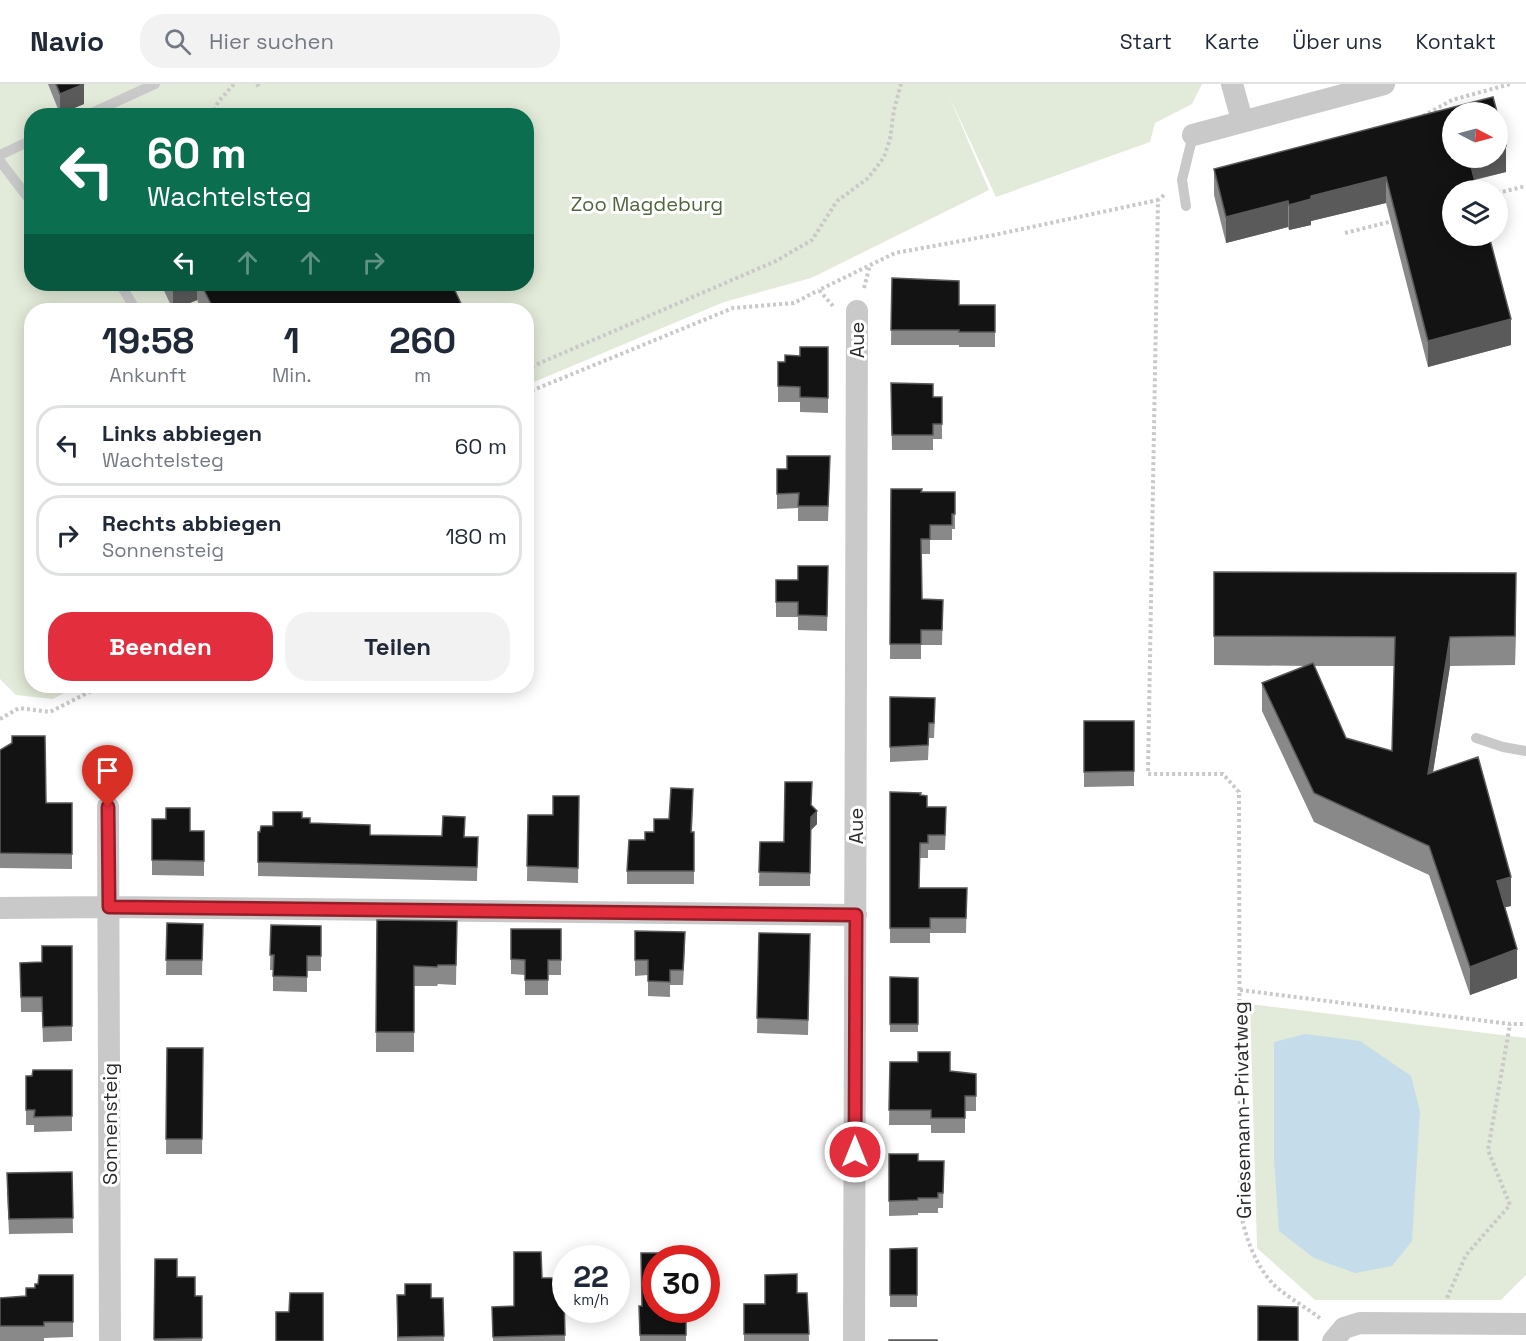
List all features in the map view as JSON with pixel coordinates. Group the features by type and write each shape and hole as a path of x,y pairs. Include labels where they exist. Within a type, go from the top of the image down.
{"street":[{"path":"1232,84 1242,120"},
{"path":"1193,135 1242,120 1384,84"},
{"name":"Aue","path":"854,1341 857,311"},
{"name":"Sonnensteig","path":"108,807 110,1341"},
{"path":"0,908 109,907 856,915"},
{"path":"1336,1337 1348,1326 1360,1323 1526,1324"}],"lane":[{"path":"101,108 142,86 154,84"},
{"path":"1186,207 1182,180 1193,135"},
{"path":"0,155 24,144"},
{"path":"0,161 24,192"},
{"path":"1476,738 1503,747 1526,751"}],"path":[{"path":"215,108 234,84"},
{"path":"257,84 260,89"},
{"path":"534,366 776,261 812,240 837,201 867,179 884,157 901,84"},
{"path":"1420,117 1452,100 1510,84"},
{"path":"534,390 733,308 794,303 895,253 994,235 1158,200 1182,180"},
{"path":"1508,190 1526,186"},
{"name":"Griesemann-Privatweg","path":"1158,200 1148,774 1223,774 1239,792 1239,1201 1244,1229 1260,1266 1275,1285 1336,1337"},
{"path":"1345,233 1399,219"},
{"path":"819,290 837,309 857,311 870,266"},
{"path":"0,718 19,708 50,712 87,693"},
{"path":"1239,990 1510,1024 1526,1024"},
{"path":"1435,1323 1466,1256 1510,1204 1488,1150 1510,1024"}],"green space":[{"name":"Zoo Magdeburg","path":"0,84 1202,84 1192,104 1155,123 1150,142 996,197 949,96 989,190 811,278 724,302 534,382 534,303 24,303 24,693 64,693 53,699 16,695 0,679"},
{"path":"1250,1004 1526,1038 1526,1275 1501,1300 1315,1300 1257,1248"}],"water":[{"path":"1305,1034 1360,1041 1411,1076 1420,1111 1412,1241 1392,1266 1355,1273 1314,1258 1279,1231 1274,1159 1274,1042"}],"building":[{"path":"56,84 84,84 60,94"},
{"path":"1493,97 1494,102 1474,102"},
{"path":"1442,110 1442,168 1472,168 1474,180 1442,180 1442,246 1492,246 1511,319 1428,341 1386,177 1311,196 1311,199 1289,205 1288,201 1226,217 1214,169"},
{"path":"892,278 959,281 959,305 995,305 995,332 891,330"},
{"path":"204,291 455,291 461,303 210,303"},
{"path":"800,347 828,347 828,398 800,397 800,387 778,386 778,362 785,362 785,355 800,356"},
{"path":"891,383 933,384 933,397 942,397 942,424 933,424 933,435 892,435"},
{"path":"787,456 830,456 828,506 798,506 799,493 777,494 777,469 787,469"},
{"path":"891,489 955,492 955,514 952,514 952,525 930,525 930,539 921,539 922,599 943,600 942,630 921,630 921,644 890,644"},
{"path":"798,566 828,566 827,616 798,615 798,602 776,602 776,580 798,580"},
{"path":"1214,572 1516,573 1515,636 1450,637 1428,774 1478,757 1511,877 1497,881 1517,949 1470,967 1429,846 1314,793 1262,683 1313,663 1346,738 1392,751 1395,637 1214,636"},
{"path":"890,697 935,698 934,723 929,723 928,745 890,747"},
{"path":"1084,721 1134,721 1134,771 1084,772"},
{"path":"12,736 45,736 46,803 72,803 72,854 0,853 0,750 12,743"},
{"path":"785,782 812,782 811,805 817,811 811,817 810,873 759,872 760,842 784,842"},
{"path":"671,788 693,789 691,832 694,832 694,871 627,871 629,840 645,840 645,832 654,832 654,819 669,819"},
{"path":"890,792 921,793 920,795 927,796 927,807 946,807 945,835 928,835 928,843 920,843 919,888 967,888 966,918 930,918 930,928 890,928"},
{"path":"553,796 579,796 578,868 527,866 528,815 553,815"},
{"path":"166,808 190,808 190,831 204,831 204,861 152,860 152,819 166,819"},
{"path":"273,812 302,812 302,818 310,818 310,823 370,825 370,835 442,836 443,816 465,817 464,837 478,837 477,867 258,862 258,832 261,826 273,826"},
{"path":"377,920 457,921 456,965 414,966 414,1032 376,1032"},
{"path":"167,923 203,924 202,960 166,960"},
{"path":"271,925 321,926 321,956 307,956 307,977 273,976 274,955 270,955"},
{"path":"511,929 561,929 561,960 548,960 548,980 525,980 525,960 511,959"},
{"path":"635,931 685,932 683,970 670,970 670,982 648,981 648,960 635,960"},
{"path":"759,933 810,934 808,1020 757,1018"},
{"path":"42,946 72,946 72,1026 43,1027 42,997 21,997 20,963 42,962"},
{"path":"890,977 918,978 918,1024 890,1024"},
{"path":"167,1048 203,1048 202,1139 166,1139"},
{"path":"918,1052 950,1052 950,1071 976,1074 976,1096 965,1096 965,1118 931,1118 931,1110 889,1110 890,1062 918,1062"},
{"path":"33,1070 72,1070 72,1116 34,1117 35,1110 26,1110 26,1076 32,1076"},
{"path":"889,1154 918,1154 918,1161 944,1161 943,1193 938,1193 938,1198 889,1201"},
{"path":"72,1172 73,1218 9,1219 7,1173"},
{"path":"917,1248 917,1295 890,1295 890,1249"},
{"path":"514,1252 541,1252 542,1278 552,1278 552,1323 565,1323 565,1335 493,1337 492,1307 514,1306"},
{"path":"641,1253 642,1253 642,1306"},
{"path":"155,1259 177,1259 177,1277 195,1277 195,1296 202,1296 202,1338 154,1339"},
{"path":"797,1274 797,1293 807,1293 809,1334 744,1334 744,1304 765,1304 765,1275"},
{"path":"39,1275 73,1275 73,1322 44,1322 44,1326 0,1326 0,1298 26,1296 26,1288 35,1288"},
{"path":"405,1284 431,1284 431,1298 443,1298 444,1336 398,1337 397,1295 405,1295"},
{"path":"290,1293 323,1293 323,1341 276,1341 276,1312 289,1312"},
{"path":"639,1306 642,1306 642,1323 686,1323 686,1335 640,1335"},
{"path":"1258,1306 1298,1307 1298,1341 1258,1341"},
{"path":"937,1340 937,1341 889,1341"}],"route":[{"path":"108,807 109,907 856,915 855,1152"}]}
